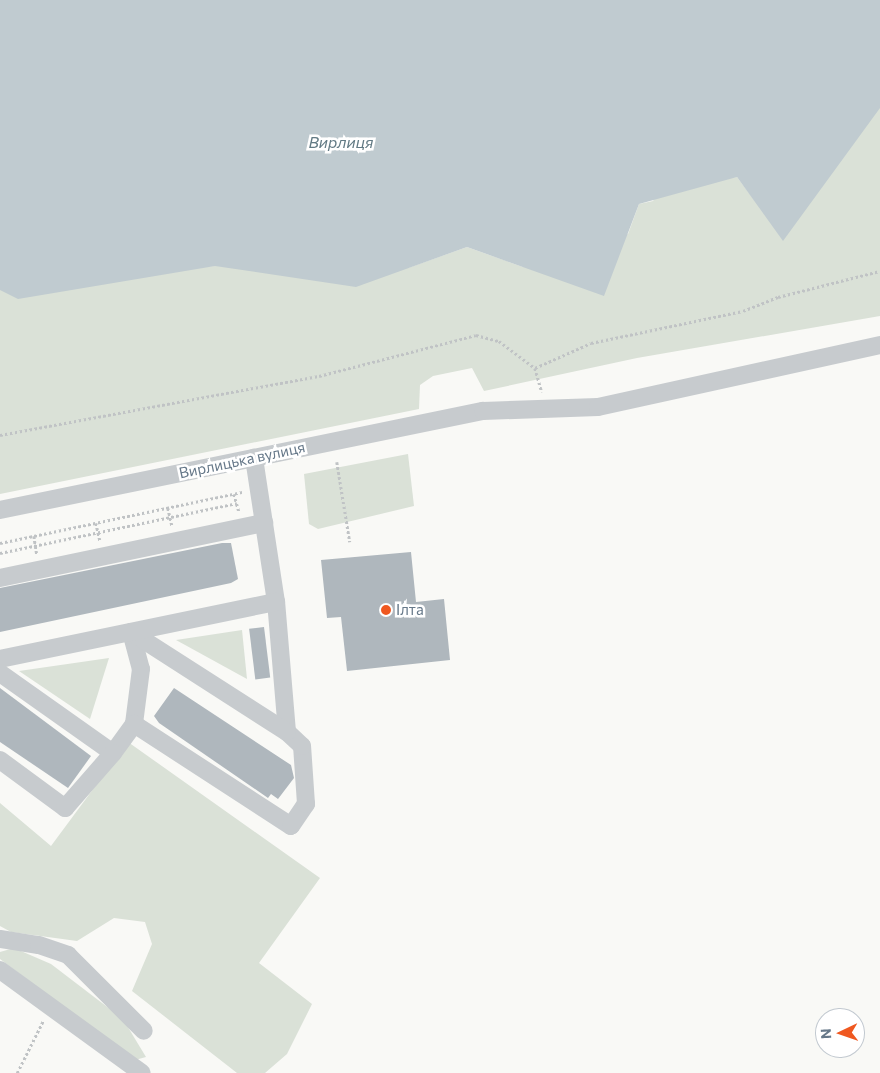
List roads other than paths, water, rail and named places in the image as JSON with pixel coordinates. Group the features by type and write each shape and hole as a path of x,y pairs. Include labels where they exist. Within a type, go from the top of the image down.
{"street":[{"name":"Вирлицька вулиця","path":"0,510 483,411 598,407 880,345"},
{"path":"254,458 276,602 287,732"},
{"path":"0,578 264,523"},
{"path":"0,659 276,602"},
{"path":"0,760 65,808 113,753 134,724 141,669 131,632"},
{"path":"131,632 287,732 302,746 306,804 291,826 134,724"},
{"path":"0,673 113,753"},
{"path":"0,939 39,944 68,955 144,1031"},
{"path":"0,970 51,1005 142,1073"}],"water":[{"name":"Вирлиця","path":"0,0 880,0 880,108 783,241 737,177 639,204 604,296 467,247 356,287 215,266 18,299 0,290"}],"place":[{"name":"Ілта","path":"386,610"}]}
